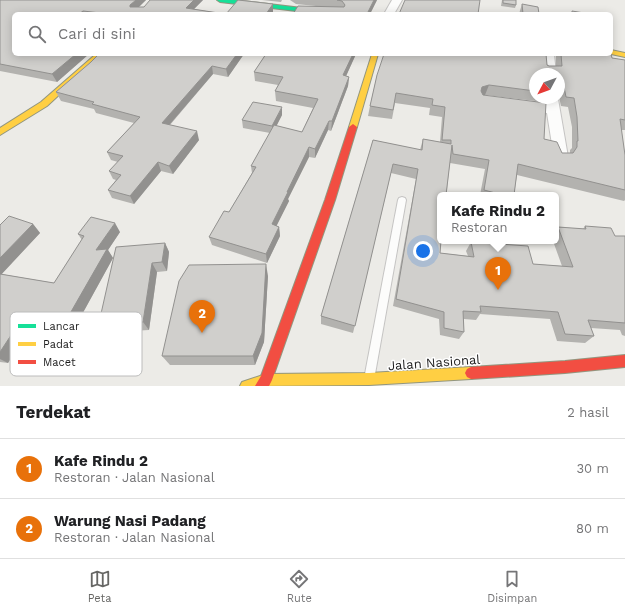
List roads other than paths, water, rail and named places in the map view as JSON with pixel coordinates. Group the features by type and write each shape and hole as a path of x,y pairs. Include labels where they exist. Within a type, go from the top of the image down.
{"main road":[{"path":"220,0 241,1 321,12"},
{"path":"613,52 625,54"},
{"path":"0,132 44,104 98,56"},
{"path":"263,383 330,200 374,56"},
{"name":"Jalan Nasional","path":"246,386 263,383 369,379 565,367 625,361"}],"street":[{"path":"390,12 397,0"},
{"path":"548,56 549,68"},
{"path":"515,104 529,104"},
{"path":"552,104 560,157"}],"lane":[{"path":"369,379 402,200"}],"place":[{"name":"Kafe Rindu 2","path":"498,290"},
{"name":"Warung Nasi Padang","path":"202,333"}]}
